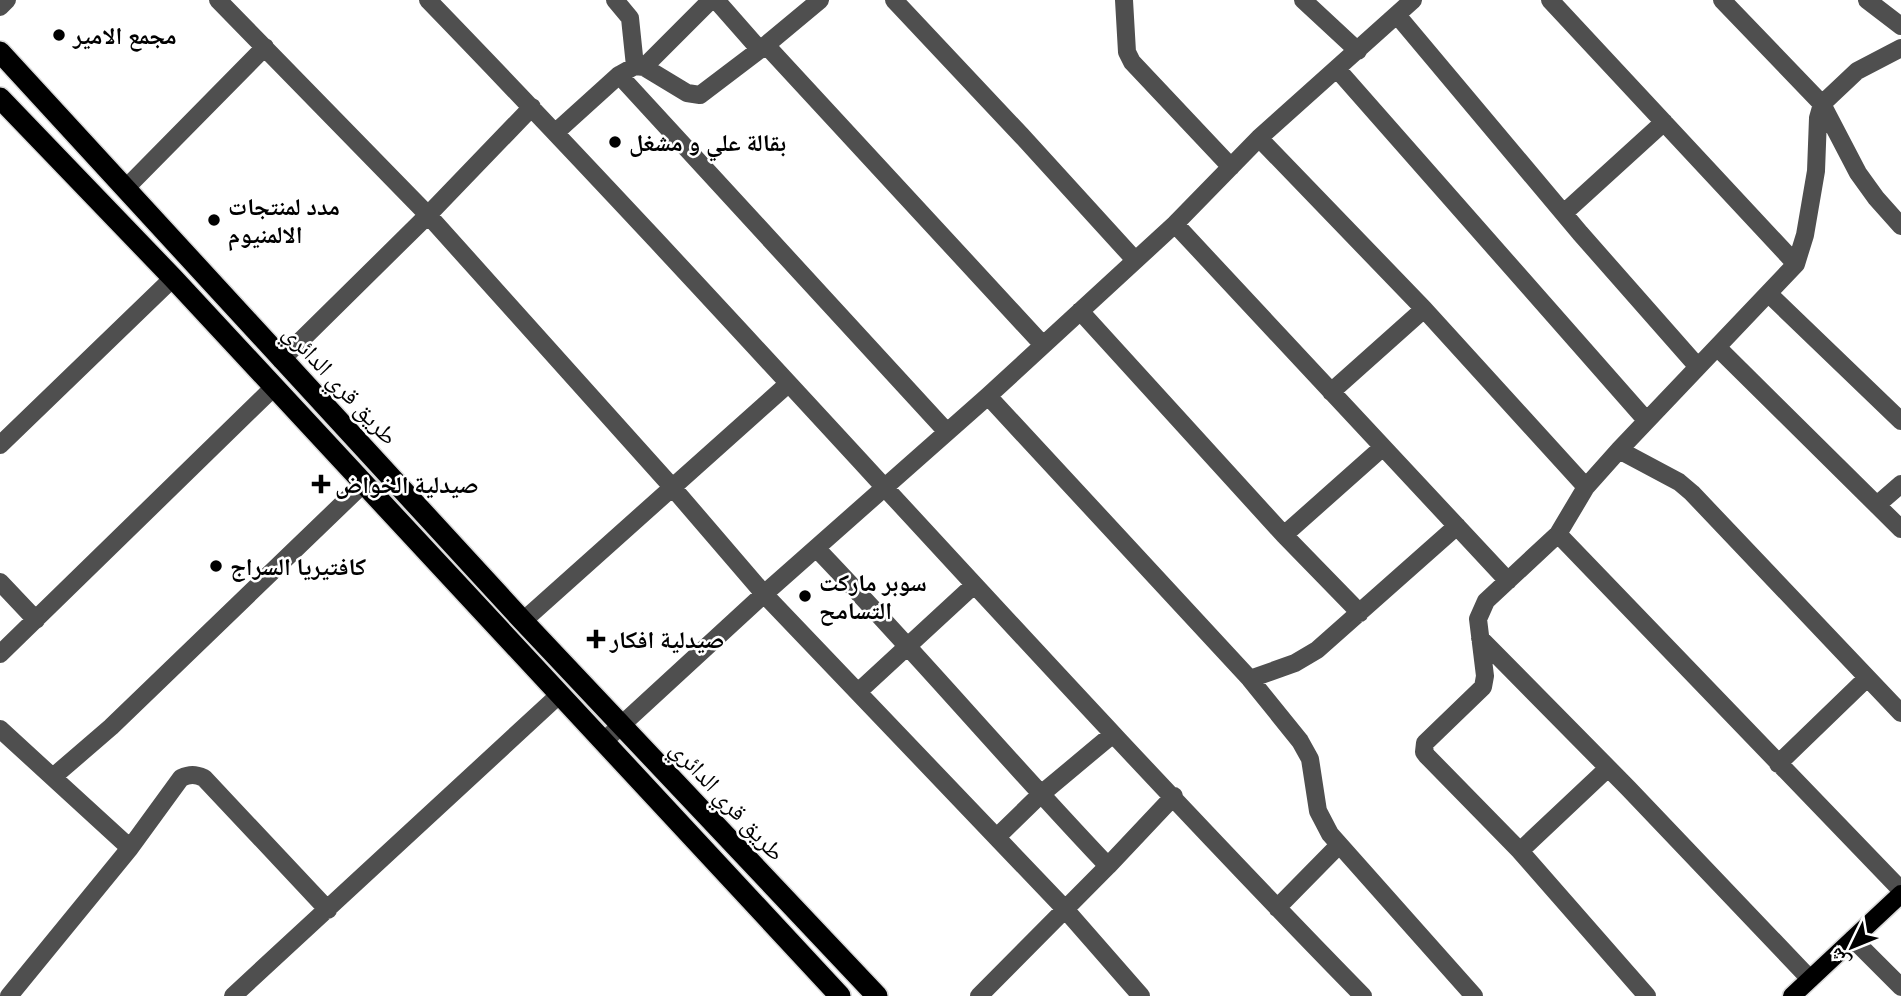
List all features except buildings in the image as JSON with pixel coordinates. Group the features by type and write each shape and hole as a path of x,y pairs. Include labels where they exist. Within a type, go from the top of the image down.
{"highway":[{"name":"طريق قري الدائري","path":"4,62 125,189 523,621 877,996"},
{"name":"طريق قري الدائري","path":"0,98 173,278 840,996"}],"main road":[{"path":"1792,996 1901,892"}],"street":[{"path":"0,7 7,0"},
{"path":"218,0 428,215 673,488 764,594 1064,908 1141,996"},
{"path":"428,0 556,132 1113,734 1363,996"},
{"path":"615,0 630,18 639,66"},
{"path":"556,132 619,75 639,66 714,0 763,47 1043,345"},
{"path":"639,66 687,93 700,94 820,0"},
{"path":"894,0 1135,260"},
{"path":"1124,0 1127,52 1132,62 1231,167"},
{"path":"1303,0 1358,51"},
{"path":"603,742 764,594 988,396 1175,223 1259,138 1413,0"},
{"path":"1550,0 1796,264"},
{"path":"1722,0 1822,104 1858,173 1901,226"},
{"path":"1867,0 1901,26"},
{"path":"1397,15 1698,367"},
{"path":"125,189 265,47"},
{"path":"1647,996 1520,851 1424,752 1427,738 1483,687 1485,676 1478,618 1486,601 1558,534 1586,487 1646,420 1796,264 1805,235 1816,171 1818,118 1822,104 1857,71 1901,47"},
{"path":"1337,69 1646,420"},
{"path":"619,75 947,432"},
{"path":"281,360 428,215 532,107"},
{"path":"1564,213 1664,122"},
{"path":"1259,138 1424,309 1586,487"},
{"path":"1175,223 1508,581"},
{"path":"0,445 173,278"},
{"path":"1769,294 1901,421"},
{"path":"1331,392 1424,309"},
{"path":"1080,311 1284,535 1360,613"},
{"path":"1717,347 1901,528"},
{"path":"523,621 788,384"},
{"path":"0,654 274,387"},
{"path":"988,396 1250,680 1306,751 1310,759 1322,823 1474,996"},
{"path":"1284,535 1383,447"},
{"path":"1619,450 1679,482 1692,493 1901,713"},
{"path":"53,777 111,727 363,484"},
{"path":"1878,505 1901,484"},
{"path":"1250,680 1305,658 1457,526"},
{"path":"1558,534 1901,892"},
{"path":"816,548 1108,866"},
{"path":"0,582 36,620"},
{"path":"858,692 974,585"},
{"path":"1480,638 1810,979"},
{"path":"1778,764 1867,678"},
{"path":"241,994 559,695"},
{"path":"0,730 130,848"},
{"path":"997,837 1040,795 1113,734"},
{"path":"1520,851 1607,769"},
{"path":"16,994 181,778 195,774 204,778 328,910"},
{"path":"979,996 1174,796"},
{"path":"1277,908 1339,845"},
{"path":"1853,939 1901,987"}],"place":[{"name":"مجمع الامير","path":"59,35"},
{"name":"بقالة علي و مشغل","path":"615,142"},
{"name":"مدد لمنتجات الالمنيوم","path":"214,220"},
{"name":"صيدلية الخواض","path":"321,484"},
{"name":"كافتيريا السراج","path":"216,566"},
{"name":"سوبر ماركت التسامح","path":"805,596"},
{"name":"صيدلية افكار","path":"596,639"}]}
